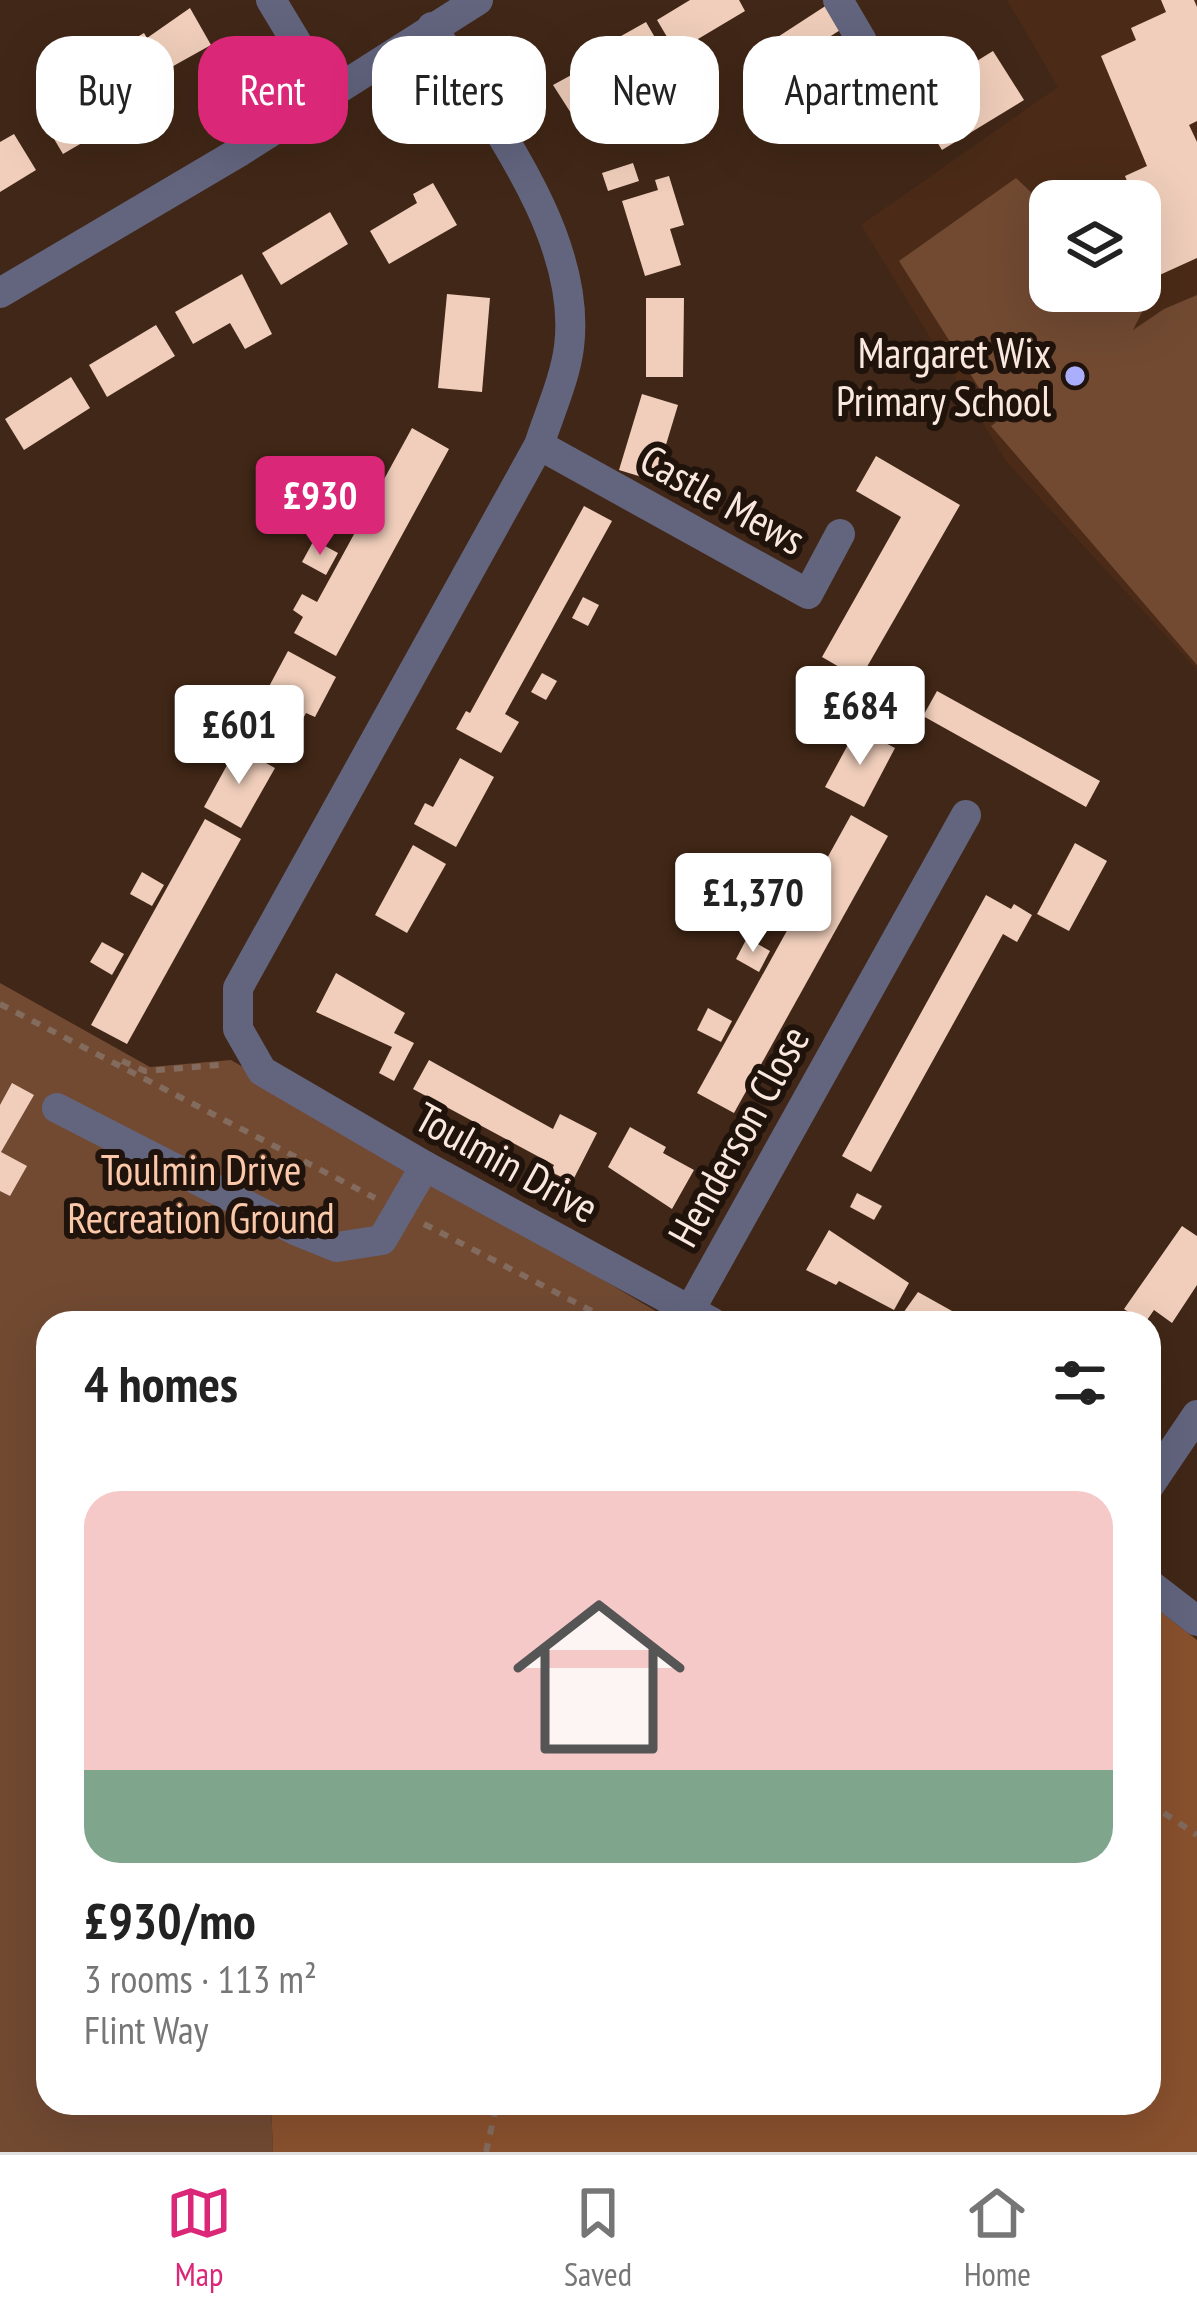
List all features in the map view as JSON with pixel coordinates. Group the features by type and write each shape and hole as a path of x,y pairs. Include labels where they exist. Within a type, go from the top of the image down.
{"street":[{"path":"271,0 293,36"},
{"path":"348,80 478,0"},
{"path":"838,0 859,36"},
{"path":"259,1066 238,1029 238,988 539,445 569,346 564,259 526,179 432,27"},
{"path":"0,293 251,144"},
{"name":"Castle Mews","path":"539,445 808,594 840,534"},
{"name":"Henderson Close","path":"704,1311 966,814"},
{"name":"Toulmin Drive","path":"259,1066 425,1166 692,1311"},
{"path":"57,1108 337,1247 382,1240 425,1166"},
{"path":"1161,1468 1197,1415"},
{"path":"1161,1593 1197,1621"}],"path":[{"path":"0,1003 145,1071 259,1066"},
{"path":"0,1003 592,1311"},
{"path":"1161,1811 1197,1835"},
{"path":"486,2152 494,2115"}],"shaded area":[{"name":"Margaret Wix Primary School","path":"1007,0 1197,0 1197,670 1006,461 861,225 1058,87"},
{"path":"1161,1612 1197,1640 1197,2152 273,2152 271,2115 1161,2115"}],"green space":[{"path":"1016,178 1029,190 1029,312 1142,312 1133,330 1197,295 1197,665 991,426 1027,400 998,418 899,261"},
{"name":"Toulmin Drive Recreation Ground","path":"0,983 150,1067 231,1060 656,1311 36,1311 36,2115 271,2115 273,2152 0,2152"}],"building":[{"path":"690,0 739,0 745,11 703,36 666,36 657,20"},
{"path":"1161,0 1194,0 1197,7 1197,121 1189,125 1197,142 1197,258 1161,274 1161,180 1127,180 1125,176 1147,166 1101,56 1136,40 1131,28 1166,12"},
{"path":"830,3 845,27 831,36 779,36"},
{"path":"190,8 206,36 198,36 198,52 174,66 174,36 150,36"},
{"path":"646,22 654,36 621,36"},
{"path":"993,51 1024,100 980,127 980,59"},
{"path":"570,76 570,112 553,85"},
{"path":"14,134 36,170 0,192 0,142"},
{"path":"57,144 80,144 63,154"},
{"path":"633,163 639,181 608,191 602,173"},
{"path":"669,176 684,225 670,229 681,265 645,276 622,201 658,190 655,180"},
{"path":"433,183 457,225 389,264 370,231 417,203 413,194"},
{"path":"330,212 348,244 281,285 262,253"},
{"path":"242,274 272,334 245,349 230,323 193,344 175,312"},
{"path":"447,294 490,298 482,392 438,388"},
{"path":"646,298 684,298 683,377 646,377"},
{"path":"156,325 175,356 107,397 89,365"},
{"path":"71,377 90,408 24,450 5,419"},
{"path":"642,394 678,405 655,481 619,470"},
{"path":"412,428 449,449 336,656 294,633 303,617 293,610 302,594 317,602"},
{"path":"876,456 960,505 860,679 822,657 901,517 856,491"},
{"path":"353,470 375,482 363,503 341,491"},
{"path":"584,506 612,521 505,714 519,722 501,753 456,729 466,711 470,713"},
{"path":"314,540 338,553 326,575 302,562"},
{"path":"583,597 599,605 588,626 572,618"},
{"path":"288,651 336,677 315,717 306,713 290,743 250,722"},
{"path":"542,673 557,681 546,700 531,692"},
{"path":"937,691 1100,781 1086,807 923,716"},
{"path":"857,728 895,748 864,807 825,787"},
{"path":"237,747 275,768 241,828 204,807"},
{"path":"460,758 494,777 456,847 414,824 425,803 433,807"},
{"path":"851,815 888,836 734,1113 697,1093"},
{"path":"205,819 241,839 127,1044 91,1025"},
{"path":"1075,843 1107,861 1069,931 1037,914"},
{"path":"413,845 446,864 407,933 375,915"},
{"path":"787,868 810,881 799,902 775,889"},
{"path":"142,872 164,885 152,906 130,894"},
{"path":"986,895 1032,915 1017,942 1003,934 871,1172 842,1156"},
{"path":"747,938 770,951 759,972 736,959"},
{"path":"102,942 124,954 112,975 90,962"},
{"path":"336,973 405,1013 394,1033 414,1043 394,1081 379,1073 392,1047 316,1012"},
{"path":"708,1008 732,1021 721,1042 697,1030"},
{"path":"429,1060 553,1129 560,1114 597,1133 572,1182 551,1172 554,1165 413,1089"},
{"path":"12,1083 34,1095 1,1152 27,1166 10,1196 0,1191 0,1105"},
{"path":"630,1127 694,1170 672,1209 608,1167"},
{"path":"857,1193 882,1206 874,1220 850,1207"},
{"path":"1182,1226 1197,1236 1197,1285 1172,1323 1161,1311 1124,1309"},
{"path":"829,1230 909,1283 894,1310 839,1281 836,1285 806,1270"},
{"path":"918,1292 952,1311 905,1311"}],"place":[{"name":"Margaret Wix Primary School","path":"1075,376"}]}
